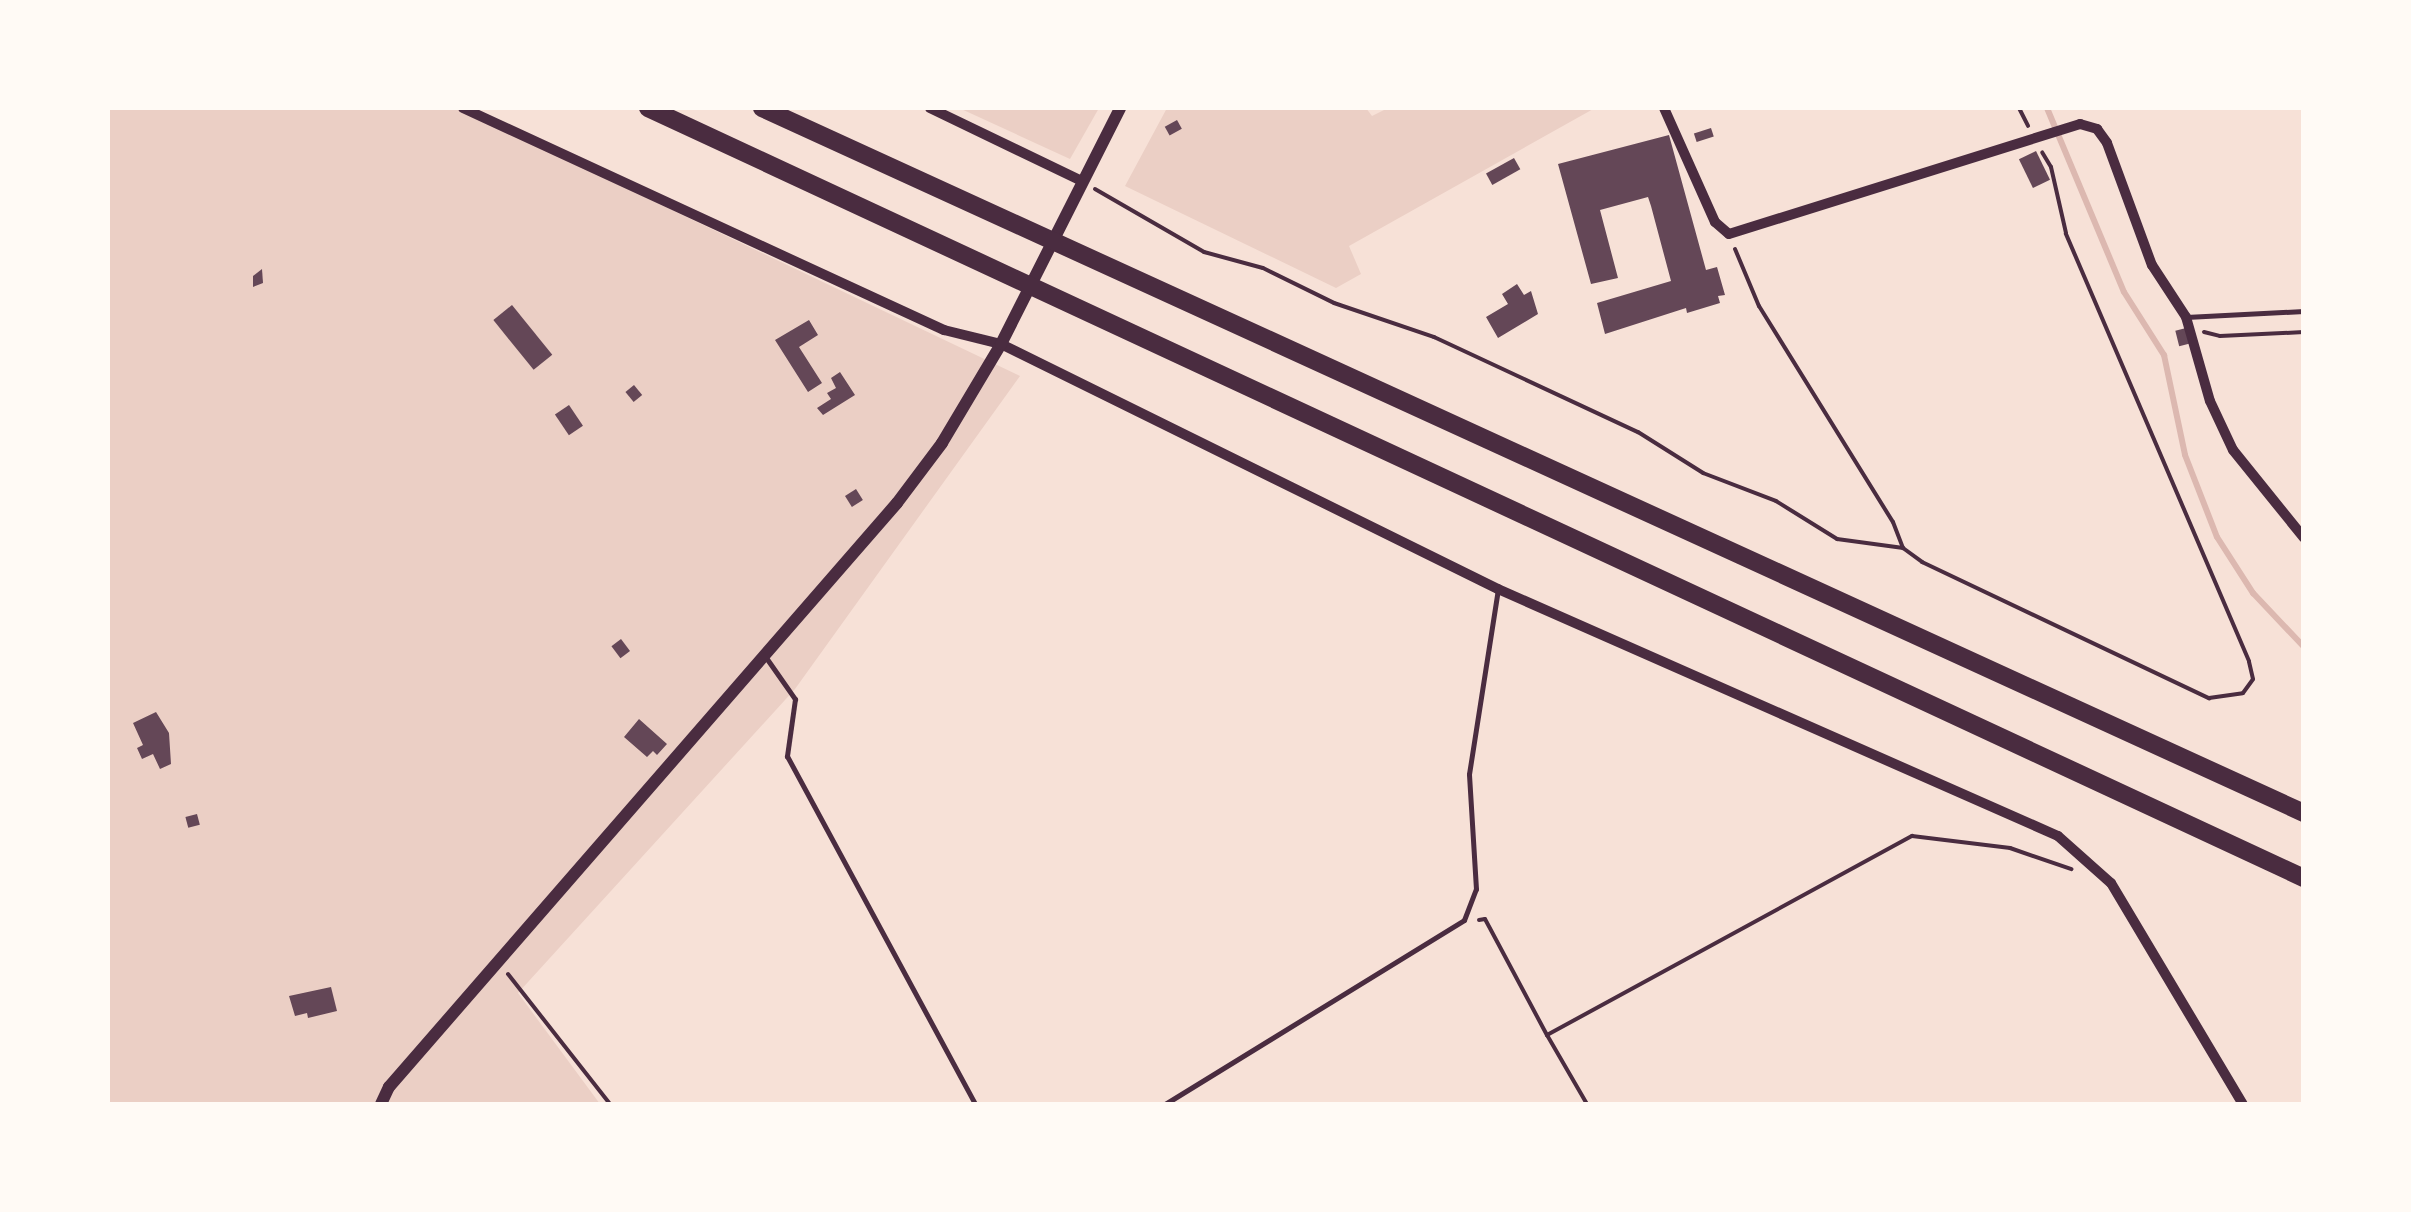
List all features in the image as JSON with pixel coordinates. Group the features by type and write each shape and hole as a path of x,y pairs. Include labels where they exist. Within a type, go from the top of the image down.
{"highway":[{"path":"648,108 2304,878"},
{"path":"762,108 2304,813"}],"street":[{"path":"463,108 944,330 1001,344 1498,588 2058,836 2111,883 2243,1104"},
{"path":"930,108 1082,180"},
{"path":"381,1104 389,1087 898,503 942,443 1001,344 1120,108"},
{"path":"1664,108 1715,222 1729,234 2080,124 2097,129 2107,143 2152,265 2188,323 2210,401 2233,450 2304,538"}],"lane":[{"path":"2188,323 2304,311"},
{"path":"1165,1104 1464,920 1476,889 1469,774 1498,588"},
{"path":"765,656 795,699 787,756 975,1104"}],"path":[{"path":"1082,180 1204,252 1263,268 1334,304 1434,337 1638,432 1703,472 1776,501 1837,538 1903,548 1922,562 2209,698 2244,693 2253,679 2249,661 2066,233 2051,167 2038,136 2019,108"},
{"path":"1729,234 1759,306 1893,522 1903,548"},
{"path":"2188,323 2220,336 2304,332"},
{"path":"1548,1034 1912,836 2010,848 2077,872"},
{"path":"1464,920 1485,920 1586,1104"},
{"path":"500,964 610,1104"}],"shaded area":[{"path":"108,108 458,108 1020,376 795,689 518,993 600,1104 108,1104"},
{"path":"959,108 1099,108 1070,159"},
{"path":"1167,108 1366,108 1372,116 1388,108 1595,108 1349,246 1361,274 1336,288 1125,186"}],"building":[{"path":"1177,120 1182,129 1170,136 1165,127"},
{"path":"1711,128 1714,137 1697,142 1694,134"},
{"path":"1669,135 1706,270 1717,267 1725,295 1718,296 1720,303 1687,313 1686,308 1605,334 1597,303 1671,281 1651,206 1648,197 1600,210 1618,278 1591,284 1558,164"},
{"path":"2036,151 2050,180 2033,188 2019,159"},
{"path":"1514,158 1520,169 1492,185 1486,174"},
{"path":"262,269 263,283 253,287 253,276"},
{"path":"1517,284 1524,295 1531,291 1538,314 1498,338 1486,317 1508,304 1502,294"},
{"path":"512,305 552,355 534,370 493,320"},
{"path":"809,320 818,335 799,347 822,383 808,392 775,340"},
{"path":"2186,328 2190,344 2179,346 2175,331"},
{"path":"840,372 855,395 823,415 817,408 831,399 827,393 836,388 831,378"},
{"path":"634,385 642,395 634,402 625,392"},
{"path":"569,405 583,426 569,435 555,415"},
{"path":"856,489 863,500 852,507 845,496"},
{"path":"621,639 630,651 620,658 611,646"},
{"path":"156,712 169,733 171,764 160,769 153,754 142,759 137,748 143,745 133,723"},
{"path":"639,719 667,744 657,755 653,751 647,757 624,737"},
{"path":"197,814 200,825 188,828 185,817"},
{"path":"331,987 337,1011 308,1018 307,1013 295,1016 289,996"}],"waterway":[{"path":"2047,108 2124,292 2164,355 2185,455 2217,537 2253,593 2304,647"}]}
